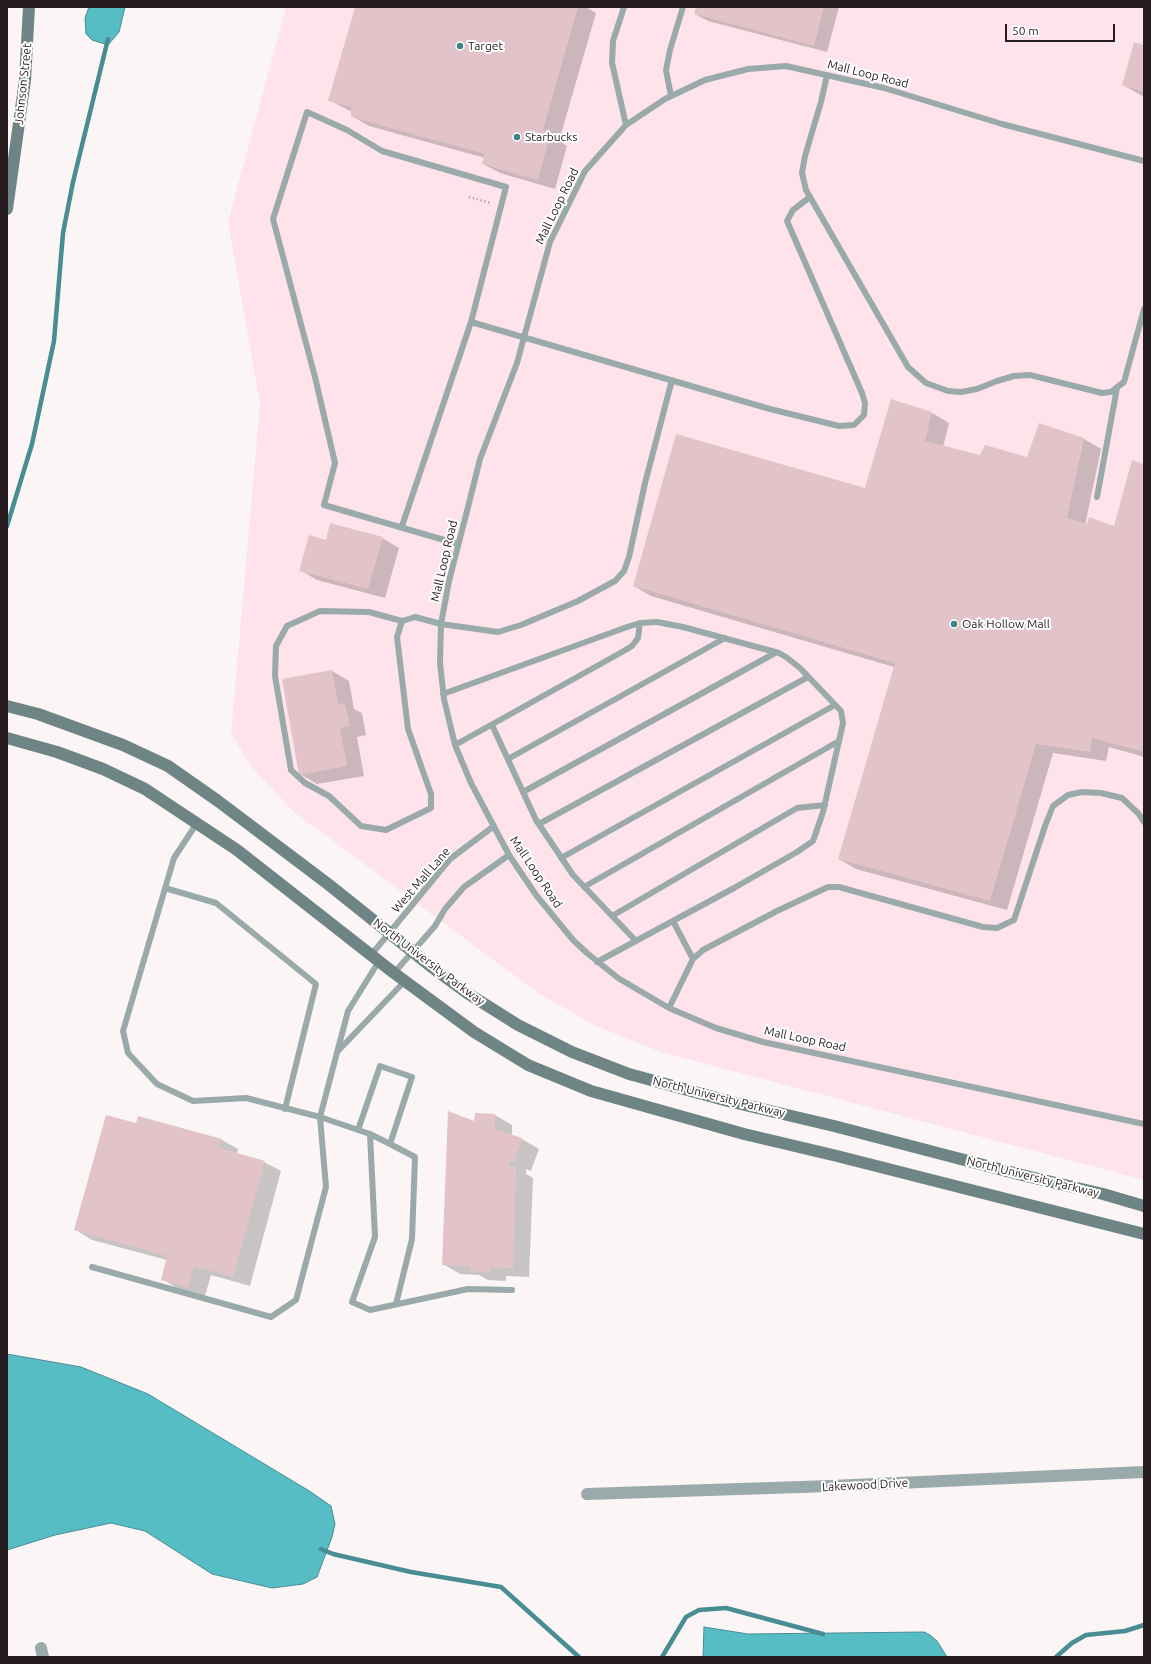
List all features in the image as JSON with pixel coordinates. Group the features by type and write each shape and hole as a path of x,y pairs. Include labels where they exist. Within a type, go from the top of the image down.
{"main road":[{"name":"Johnson Street","path":"7,209 25,80 29,7"},
{"name":"North University Parkway","path":"7,706 38,714 123,745 168,766 218,801 461,988 518,1025 572,1052 629,1074 728,1101 834,1126 1022,1175 1103,1194 1144,1206"},
{"path":"7,738 57,752 103,769 145,789 237,850 394,974 474,1032 528,1065 591,1091 744,1134 837,1156 1144,1234"}],"street":[{"name":"Lakewood Drive","path":"587,1494 831,1486 1144,1472"}],"lane":[{"path":"624,7 613,41 612,63 626,125"},
{"path":"671,96 666,70 670,50 683,7"},
{"name":"Mall Loop Road","path":"1144,162 1002,124 884,88 786,66 748,69 705,80 671,96 626,125 585,171 550,242 517,363 480,459 449,581 441,624 440,663 443,694 455,745 471,783 510,855 536,895 573,940 597,962 618,978 669,1008 716,1028 763,1042 1144,1124"},
{"path":"827,75 821,102 805,156 802,173 804,185 908,367 926,383 948,391 961,392 977,389 1014,376 1030,375 1102,394 1111,392 1124,382 1144,309"},
{"path":"402,526 471,322 506,187 382,151 347,130 308,112 273,219 315,377 335,463 324,505 402,526 458,544"},
{"path":"471,322 524,336 770,409 839,426 854,425 864,415 865,403 862,393 787,221 793,210 810,197"},
{"path":"402,621 397,637 408,729 431,794 431,808 386,830 361,826 329,796 305,783 291,770 275,676 276,646 287,626 320,611 369,612 402,621 415,617 441,624 498,632 521,625 578,601 615,581 624,571 629,557 645,483 672,380"},
{"path":"1097,497 1117,388"},
{"path":"443,694 640,623 657,622 725,638 786,657 841,711 843,723 825,805 813,841 798,852 597,962"},
{"path":"455,745 627,649 638,638 640,623"},
{"path":"508,759 725,638"},
{"path":"523,792 776,653"},
{"path":"539,824 808,677"},
{"path":"561,858 835,705"},
{"path":"492,725 539,824 561,858 573,875 636,940"},
{"path":"584,887 839,741"},
{"path":"669,1008 693,959 702,950 777,911 828,888 839,887 983,927 997,928 1014,920 1053,806 1068,795 1082,792 1101,793 1122,798 1138,813 1144,822"},
{"path":"612,916 796,808 825,805"},
{"path":"197,823 174,858 123,1031 128,1053 157,1084 193,1101 246,1098 320,1117 370,1134 415,1157 412,1239 396,1304"},
{"name":"West Mall Lane","path":"92,1267 271,1317 296,1300 326,1187 320,1117 348,1010 390,933 450,859 494,826"},
{"path":"394,974 435,926 445,909 464,887 510,855"},
{"path":"165,888 216,903 316,984 286,1109"},
{"path":"673,921 693,959"},
{"path":"336,1054 404,981"},
{"path":"358,1130 380,1066 412,1077 390,1144"},
{"path":"370,1134 375,1237 352,1302 370,1310 468,1289 512,1290"}],"shaded area":[{"path":"286,7 1144,7 1144,1180 661,1052 594,1025 538,993 295,813 252,768 231,733 260,404 228,222"}],"water":[{"path":"89,7 125,7 119,32 108,45 92,40 86,34 85,18"},
{"path":"7,1354 81,1367 148,1394 311,1492 331,1506 335,1524 332,1537 317,1577 303,1584 272,1588 212,1574 145,1531 111,1523 55,1535 7,1550"},
{"path":"704,1627 748,1634 924,1632 937,1641 947,1657 703,1657"}],"building":[{"path":"355,7 578,7 543,130 550,135 538,180 482,164 485,154 351,117 351,107 328,101"},
{"path":"696,7 824,7 814,46 694,14"},
{"path":"1134,42 1144,45 1144,92 1122,85"},
{"name":"Oak Hollow Mall","path":"891,399 932,412 925,441 980,455 985,445 1027,457 1039,423 1084,438 1067,518 1087,524 1089,517 1114,526 1132,460 1144,464 1144,752 1092,738 1090,752 1036,744 990,901 838,859 895,663 633,586 676,434 865,488"},
{"path":"330,523 383,537 368,589 299,571 309,535 326,540"},
{"path":"332,670 338,704 345,703 350,726 340,728 347,766 299,775 282,679"},
{"path":"448,1111 474,1121 475,1113 495,1114 495,1129 522,1138 514,1162 509,1161 509,1167 516,1167 513,1268 490,1267 490,1272 470,1271 470,1266 442,1265"},
{"path":"106,1115 136,1123 138,1116 222,1139 219,1148 265,1161 233,1277 194,1266 188,1287 161,1280 167,1256 74,1230"}],"waterway":[{"path":"7,526 32,444 54,341 63,233 73,182 108,39"},
{"path":"321,1549 333,1554 411,1572 501,1587 579,1657"},
{"path":"662,1657 686,1617 699,1610 726,1608 823,1634"},
{"path":"1056,1657 1072,1643 1086,1635 1125,1631 1144,1625"}],"place":[{"name":"Target","path":"460,46"},
{"name":"Starbucks","path":"517,137"},
{"name":"Oak Hollow Mall","path":"954,624"}]}
